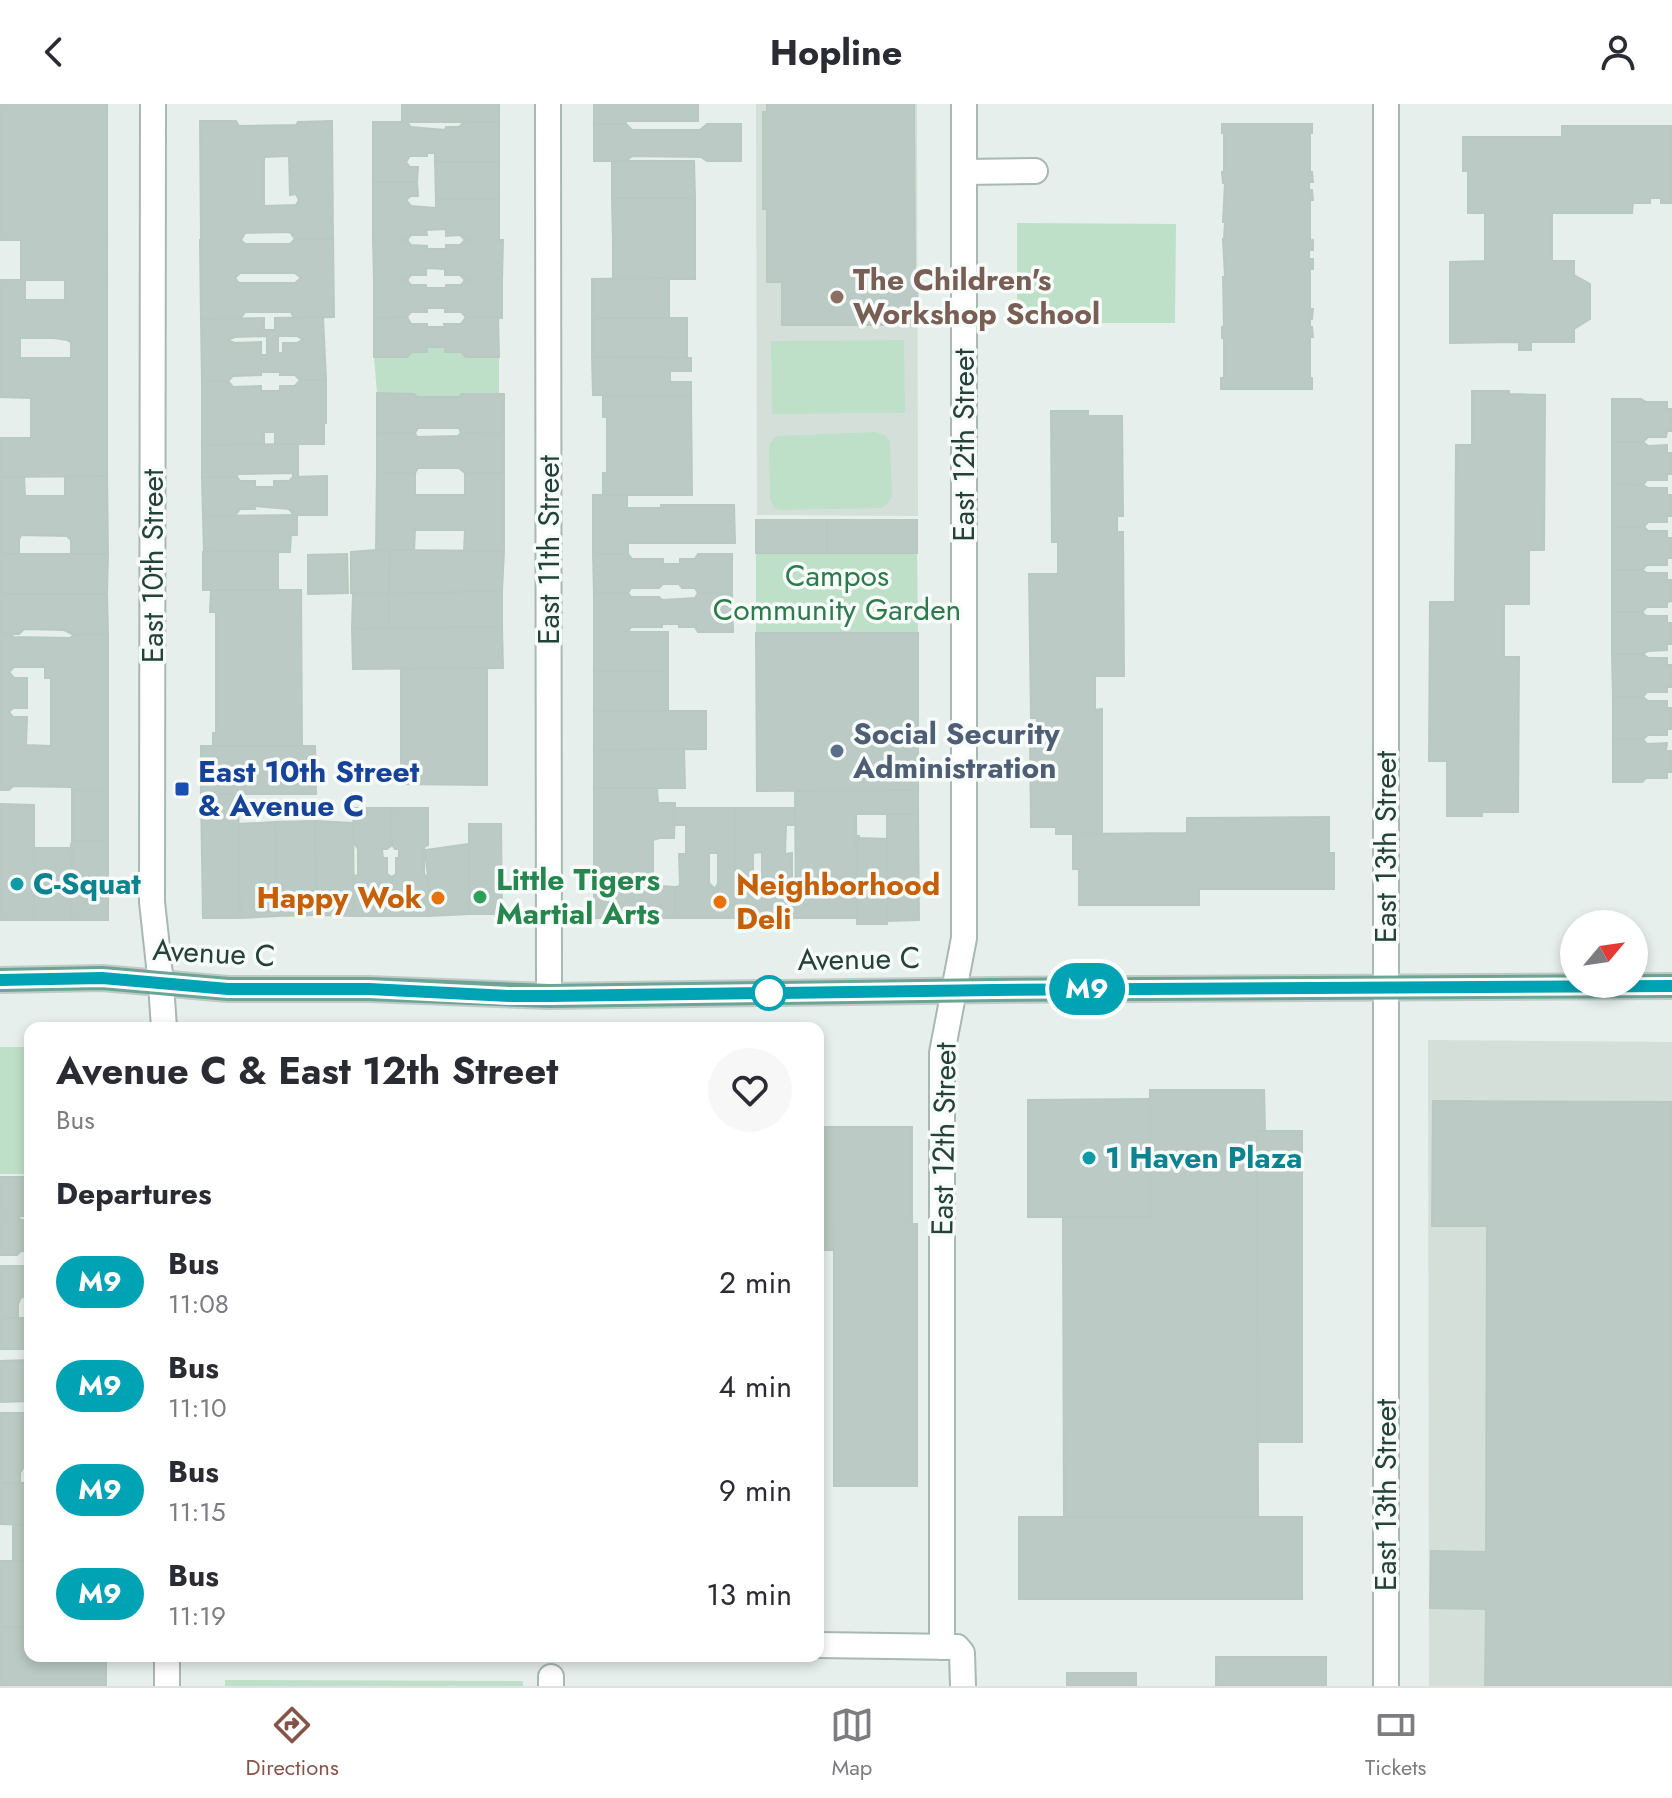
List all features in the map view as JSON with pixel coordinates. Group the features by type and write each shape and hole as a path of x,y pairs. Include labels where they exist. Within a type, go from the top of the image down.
{"main road":[{"name":"Avenue C","path":"0,980 102,978 228,989 369,989 509,996 1672,986"}],"street":[{"name":"East 10th Street","path":"153,104 152,902 164,1022"},
{"name":"East 11th Street","path":"548,104 549,996"},
{"name":"East 12th Street","path":"963,1686 952,1650 942,1053 964,938 964,104"},
{"name":"East 13th Street","path":"1386,104 1386,1686"},
{"path":"964,172 1035,171"},
{"path":"824,1645 952,1650"},
{"path":"167,1662 167,1686"}],"shaded area":[{"name":"The Children's Workshop School","path":"756,104 917,104 918,516 757,515"},
{"path":"1428,1040 1672,1042 1672,1686 1429,1686"}],"green space":[{"path":"1017,223 1176,224 1175,323 1017,323"},
{"path":"904,340 905,413 772,414 771,341"},
{"path":"427,347 445,347 445,352 461,352 466,357 499,357 499,394 417,397 414,394 377,393 374,357 407,357 412,352 427,352"},
{"path":"876,432 885,435 890,442 892,496 888,503 881,508 774,508 770,500 769,445 776,436"},
{"name":"Campos Community Garden","path":"756,553 917,553 918,633 756,633"},
{"path":"0,1047 24,1047 24,1174 0,1174"},
{"path":"225,1680 523,1681 523,1686 225,1686"}],"building":[{"path":"0,104 107,104 107,240 0,240"},
{"path":"402,104 499,104 499,122 402,122"},
{"path":"594,104 698,104 698,121 594,124"},
{"path":"767,104 914,104 918,325 782,325 782,282 767,282 763,112 767,112"},
{"path":"200,121 236,121 239,126 332,121 333,239 295,239 290,232 245,233 241,240 201,240","holes":["289,156 290,195 296,194 299,200 296,205 264,206 264,157"]},
{"path":"373,122 407,122 411,127 445,130 446,127 459,127 464,122 499,122 499,162 435,162 435,153 427,153 427,156 410,156 406,162 410,167 418,167 417,182 373,182"},
{"path":"594,124 626,124 632,130 700,130 707,124 741,124 741,161 632,156 626,161 594,161"},
{"path":"1222,124 1312,124 1310,172 1313,182 1309,182 1309,190 1312,190 1313,200 1310,200 1310,241 1313,240 1313,250 1309,250 1309,259 1313,259 1313,269 1310,269 1312,389 1221,389 1221,378 1224,378 1222,327 1225,277"},
{"path":"1562,126 1672,126 1672,203 1661,203 1661,198 1650,198 1650,203 1633,203 1632,213 1552,213 1552,261 1574,261 1574,275 1590,284 1590,319 1574,329 1574,342 1531,342 1531,350 1519,350 1519,342 1450,343 1450,262 1485,261 1485,213 1468,213 1468,171 1463,171 1463,137 1562,137"},
{"path":"612,161 694,161 695,198 612,198"},
{"path":"435,162 499,162 499,199 436,200"},
{"path":"373,182 417,182 418,196 406,200 411,206 436,208 436,200 499,199 499,240 465,240 460,235 446,236 446,229 426,230 427,235 411,235 407,240 373,240"},
{"path":"612,198 695,198 695,240 613,240"},
{"path":"295,239 333,239 334,317 294,318 291,312 245,312 241,318 201,319 200,240 290,244","holes":["240,273 295,273 301,278 295,283 239,283 235,278"]},
{"path":"21,240 107,240 107,280 21,280"},
{"path":"373,240 407,240 411,245 427,246 427,249 446,249 446,245 460,245 465,240 503,240 502,280 465,280 460,275 445,275 445,269 426,268 426,275 411,275 407,280 374,280"},
{"path":"613,240 695,240 695,279 613,279"},
{"path":"669,278 669,319 592,318 592,279"},
{"path":"0,280 25,280 25,300 65,300 65,280 107,280 107,476 0,477 0,438 31,438 31,398 0,397","holes":["20,338 54,338 71,342 71,358 20,358"]},
{"path":"374,280 407,280 411,285 446,288 446,285 461,285 465,280 502,280 502,318 466,317 461,312 445,312 445,308 427,308 427,312 411,312 407,317 374,318"},
{"path":"323,317 326,380 300,380 295,375 261,372 261,375 233,376 228,381 202,381 201,319 264,318 264,330 275,330 275,318","holes":["267,336 267,355 261,355 261,342 235,343 227,340","278,336 297,336 303,340 283,343 283,353 278,353"]},
{"path":"407,317 411,324 445,327 444,324 461,324 466,317 498,317 499,357 466,357 461,352 445,352 445,347 427,347 427,352 412,352 407,357 374,357 374,318"},
{"path":"592,318 687,318 687,357 592,357"},
{"path":"592,357 691,358 691,371 670,371 670,382 691,382 691,396 593,395"},
{"path":"300,380 326,380 324,444 275,444 275,432 264,432 264,444 202,445 202,381 228,381 233,387 261,386 261,391 280,391 280,386 295,386"},
{"path":"1472,391 1545,395 1544,550 1529,550 1529,604 1504,604 1504,657 1519,657 1518,812 1447,816 1447,761 1429,761 1430,602 1455,602 1456,445 1472,445"},
{"path":"377,393 414,394 417,397 504,394 504,434 461,433 459,428 418,428 415,433 377,433"},
{"path":"603,396 691,396 692,495 603,495 603,473 607,473 607,417 603,417"},
{"path":"1612,399 1667,402 1667,409 1672,409 1672,431 1667,431 1666,437 1648,437 1643,442 1612,442"},
{"path":"1051,411 1088,411 1088,416 1122,416 1123,516 1117,516 1117,532 1123,532 1124,676 1095,676 1095,710 1102,709 1102,834 1056,834 1056,827 1031,827 1030,735 1037,735 1037,718 1031,718 1029,574 1058,574 1058,542 1052,542"},
{"path":"377,433 415,433 417,437 458,436 461,433 504,434 504,473 465,473 459,468 418,468 415,473 377,472"},
{"path":"1612,442 1667,445 1667,453 1672,453 1672,474 1667,474 1667,480 1647,480 1643,485 1612,484"},
{"path":"298,444 298,477 293,477 293,473 202,477 202,445"},
{"path":"377,472 415,473 415,495 465,495 465,473 504,473 504,551 464,551 465,530 415,530 414,551 376,550"},
{"path":"107,476 108,554 71,554 71,540 67,536 21,535 19,554 0,554 0,477 24,477 25,496 65,496 65,477"},
{"path":"327,476 327,515 294,515 289,509 254,506 255,509 240,509 235,516 203,516 202,477 237,477 240,481 255,481 255,487 274,487 274,481 289,481 293,477"},
{"path":"1612,484 1667,488 1667,495 1672,495 1672,516 1667,516 1667,522 1648,522 1644,527 1612,527"},
{"path":"593,495 627,495 627,508 734,505 735,543 628,543 628,554 593,554"},
{"path":"297,515 297,535 291,535 290,552 204,552 203,516"},
{"path":"756,520 827,520 827,553 756,553"},
{"path":"827,520 917,520 917,553 827,553"},
{"path":"1612,527 1667,531 1667,538 1672,538 1672,558 1667,558 1667,565 1647,565 1642,570 1612,570"},
{"path":"390,550 389,594 351,593 351,552"},
{"path":"390,550 504,551 502,591 389,594"},
{"path":"278,551 278,590 203,590 203,552"},
{"path":"0,554 108,554 107,594 0,594"},
{"path":"347,554 348,593 308,594 308,555"},
{"path":"593,554 628,554 632,559 663,559 663,564 680,564 680,559 695,559 698,554 732,554 732,593 698,593 695,588 663,584 659,588 631,588 628,593 594,593"},
{"path":"1612,570 1667,573 1667,580 1672,580 1672,601 1667,602 1667,607 1647,607 1642,612 1612,612"},
{"path":"211,590 301,590 302,746 213,746 213,733 216,733 216,612 210,612"},
{"path":"502,591 502,627 389,628 389,594"},
{"path":"594,593 628,593 631,597 659,597 662,600 695,598 698,593 732,593 733,632 698,632 695,627 662,624 662,627 631,627 628,632 594,632"},
{"path":"0,594 107,594 108,634 74,635 64,630 24,629 19,634 0,634"},
{"path":"353,594 389,594 389,628 352,629"},
{"path":"1612,612 1667,616 1667,623 1672,623 1672,644 1667,644 1667,650 1643,654 1612,654"},
{"path":"502,627 503,668 353,669 352,629"},
{"path":"594,632 668,632 668,671 594,671"},
{"name":"Social Security Administration","path":"756,633 918,633 918,790 757,791"},
{"path":"0,634 70,638 74,635 108,634 108,791 13,786 9,790 0,790","holes":["14,667 45,667 45,678 51,678 51,746 26,745 27,717 13,717 9,712 13,708 27,708 27,678 14,678 9,672"]},
{"path":"1612,654 1667,658 1667,665 1672,665 1672,687 1667,687 1667,692 1647,692 1643,697 1613,697"},
{"path":"487,668 487,785 401,784 401,669"},
{"path":"594,671 668,671 668,711 594,711"},
{"path":"1613,697 1667,701 1667,708 1672,708 1672,729 1667,729 1667,735 1613,739"},
{"path":"594,711 706,711 706,749 594,750"},
{"path":"1613,739 1643,739 1647,744 1667,743 1666,751 1672,751 1672,772 1667,772 1667,778 1613,782"},
{"path":"201,746 315,746 316,794 201,794"},
{"path":"684,749 685,788 594,788 594,750"},
{"path":"594,788 657,788 658,803 675,803 674,838 653,840 653,883 675,887 675,918 594,918"},
{"path":"72,790 108,791 108,841 72,841"},
{"path":"918,790 918,814 856,814 857,918 796,918 795,791"},
{"path":"201,794 238,794 240,918 203,918"},
{"name":"C-Squat","path":"0,804 34,805 34,920 0,920"},
{"path":"353,808 391,808 392,845 382,849 383,858 387,858 387,874 392,877 393,916 354,916 358,849 354,843"},
{"path":"391,808 428,808 424,874 428,878 429,916 393,916 392,877 396,874 399,849 392,845"},
{"path":"674,808 735,808 736,918 675,918 675,887 680,886 679,854 686,854 686,825 674,825","holes":["709,853 718,853 718,883 715,889 709,883"]},
{"path":"735,808 795,808 795,825 786,825 785,854 792,853 796,918 736,918","holes":["762,852 762,883 756,889 753,883 753,853"]},
{"path":"887,814 918,814 919,920 887,921"},
{"path":"1329,817 1329,853 1334,853 1334,889 1199,889 1199,905 1079,905 1079,869 1073,869 1073,834 1187,833 1187,818"},
{"path":"315,821 316,915 277,916 275,822"},
{"path":"315,821 353,823 354,916 316,915"},
{"path":"275,822 277,916 240,918 239,824"},
{"path":"469,824 501,824 502,914 469,914"},
{"path":"857,836 887,839 887,924 857,924"},
{"path":"74,841 108,841 108,920 71,920 71,844"},
{"path":"469,844 469,914 429,916 425,850"},
{"path":"34,848 72,848 71,920 34,920"},
{"path":"1150,1090 1264,1090 1265,1131 1257,1131 1258,1517 1064,1517 1063,1217 1150,1217"},
{"name":"1 Haven Plaza","path":"1150,1099 1150,1217 1028,1217 1028,1100"},
{"path":"1433,1101 1672,1102 1672,1686 1485,1686 1486,1609 1430,1608 1431,1551 1486,1552 1487,1226 1432,1226"},
{"path":"824,1127 912,1127 912,1224 834,1224 834,1250 824,1250"},
{"path":"1257,1131 1302,1131 1302,1442 1258,1442"},
{"path":"0,1177 24,1177 24,1216 0,1216"},
{"path":"0,1216 17,1216 24,1220 24,1251 17,1255 0,1255"},
{"path":"834,1224 917,1224 917,1486 834,1486"},
{"path":"0,1266 24,1266 24,1297 21,1297 18,1304 18,1318 0,1318"},
{"path":"0,1318 24,1318 24,1349 0,1349"},
{"path":"24,1360 24,1401 0,1402 0,1361"},
{"path":"0,1413 24,1413 24,1468 20,1473 20,1483 0,1483"},
{"path":"0,1483 24,1483 24,1525 0,1524"},
{"path":"1019,1517 1302,1517 1302,1599 1019,1599"},
{"path":"13,1525 24,1525 24,1561 13,1561"},
{"path":"0,1561 24,1561 24,1627 0,1627"},
{"path":"0,1627 24,1627 24,1662 106,1662 106,1686 0,1686"},
{"path":"1216,1657 1326,1657 1326,1686 1216,1686"},
{"path":"1067,1673 1136,1673 1136,1686 1067,1686"}],"bus line":[{"name":"M9","path":"0,980 102,978 228,989 369,989 509,996 1672,986"}],"place":[{"name":"The Children's Workshop School","path":"837,297"},
{"name":"Social Security Administration","path":"837,751"},
{"name":"East 10th Street & Avenue C","path":"182,789"},
{"name":"C-Squat","path":"17,884"},
{"name":"Little Tigers Martial Arts","path":"480,897"},
{"name":"Happy Wok","path":"438,898"},
{"name":"Neighborhood Deli","path":"720,902"},
{"name":"1 Haven Plaza","path":"1089,1158"}]}
